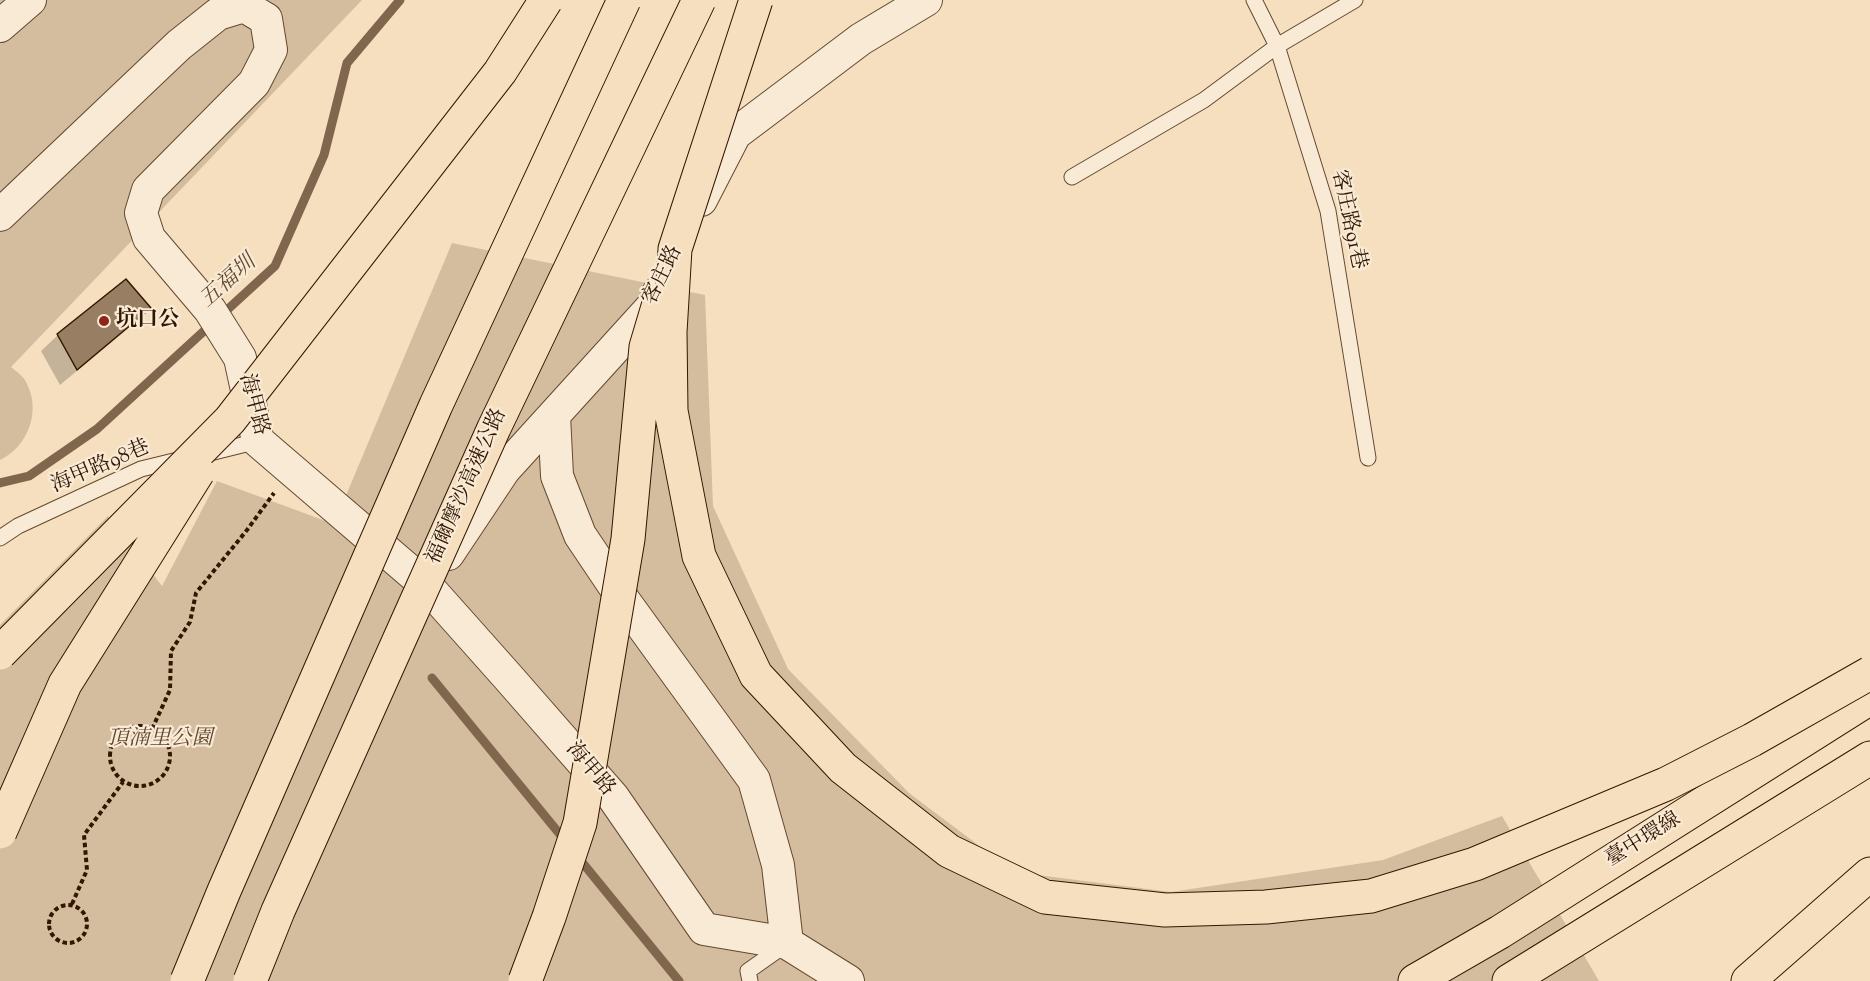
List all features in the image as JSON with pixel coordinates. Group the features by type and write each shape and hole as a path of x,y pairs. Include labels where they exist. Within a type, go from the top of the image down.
{"highway":[{"path":"0,832 65,684 230,420 500,72 546,0"},
{"path":"187,981 228,880 436,405 624,0"},
{"name":"福爾摩沙高速公路","path":"250,981 278,911 494,428 699,0"},
{"path":"525,981 580,823 628,539 646,347 675,249 756,0"},
{"path":"675,249 670,332 671,411 699,556 756,675 843,768 940,844 1045,897 1165,910 1266,907 1371,896 1474,864 1666,784 1752,740 1870,673"},
{"path":"0,652 230,420"},
{"name":"臺中環線","path":"1415,981 1500,932 1870,698"},
{"path":"1509,981 1870,758"},
{"path":"1748,981 1870,874"}],"street":[{"path":"0,26 30,0"},
{"name":"客庄路","path":"427,586 504,470 652,307 697,208 735,134 861,39 926,0"},
{"name":"海甲路","path":"0,215 170,53 218,14 244,6 266,19 271,50 254,83 148,190 141,213 149,238 210,310 240,358 258,441 427,586 614,798 704,929 787,943 848,981"},
{"path":"554,415 556,476 580,535 625,602 754,780 778,864 787,943"}],"lane":[{"name":"客庄路91巷","path":"1254,0 1278,46 1328,212 1368,458"},
{"path":"1072,177 1204,100 1278,46 1355,0"},
{"name":"海甲路98巷","path":"0,538 18,526 141,469 258,441"},
{"path":"750,981 748,971 787,943"}],"path":[{"path":"152,729 170,690 171,651 190,622 196,592 247,530 291,470"},
{"path":"146,726 152,729 164,737 171,757 163,777 144,787 123,782 110,766 111,745 125,729 146,726"},
{"path":"72,904 87,870 84,835 123,782"},
{"path":"72,904 83,912 87,924 82,937 70,943 57,940 49,930 50,916 59,906 72,904"}],"green space":[{"path":"0,0 362,0 11,367 22,376 27,384 33,405 32,416 25,437 10,454 0,460"},
{"name":"頂湳里公園","path":"452,243 705,295 713,506 788,669 909,793 1014,872 1171,892 1383,860 1502,816 1599,981 0,981 0,625 108,516 162,586 217,481 334,524"}],"building":[{"name":"坑口公","path":"126,279 151,308 77,370 57,334"}],"waterway":[{"name":"五福圳","path":"0,483 29,476 97,429 275,266 324,155 347,63 400,0"},
{"path":"432,678 567,843"},
{"path":"577,856 679,981"}],"place":[{"name":"坑口公","path":"104,321"}]}
